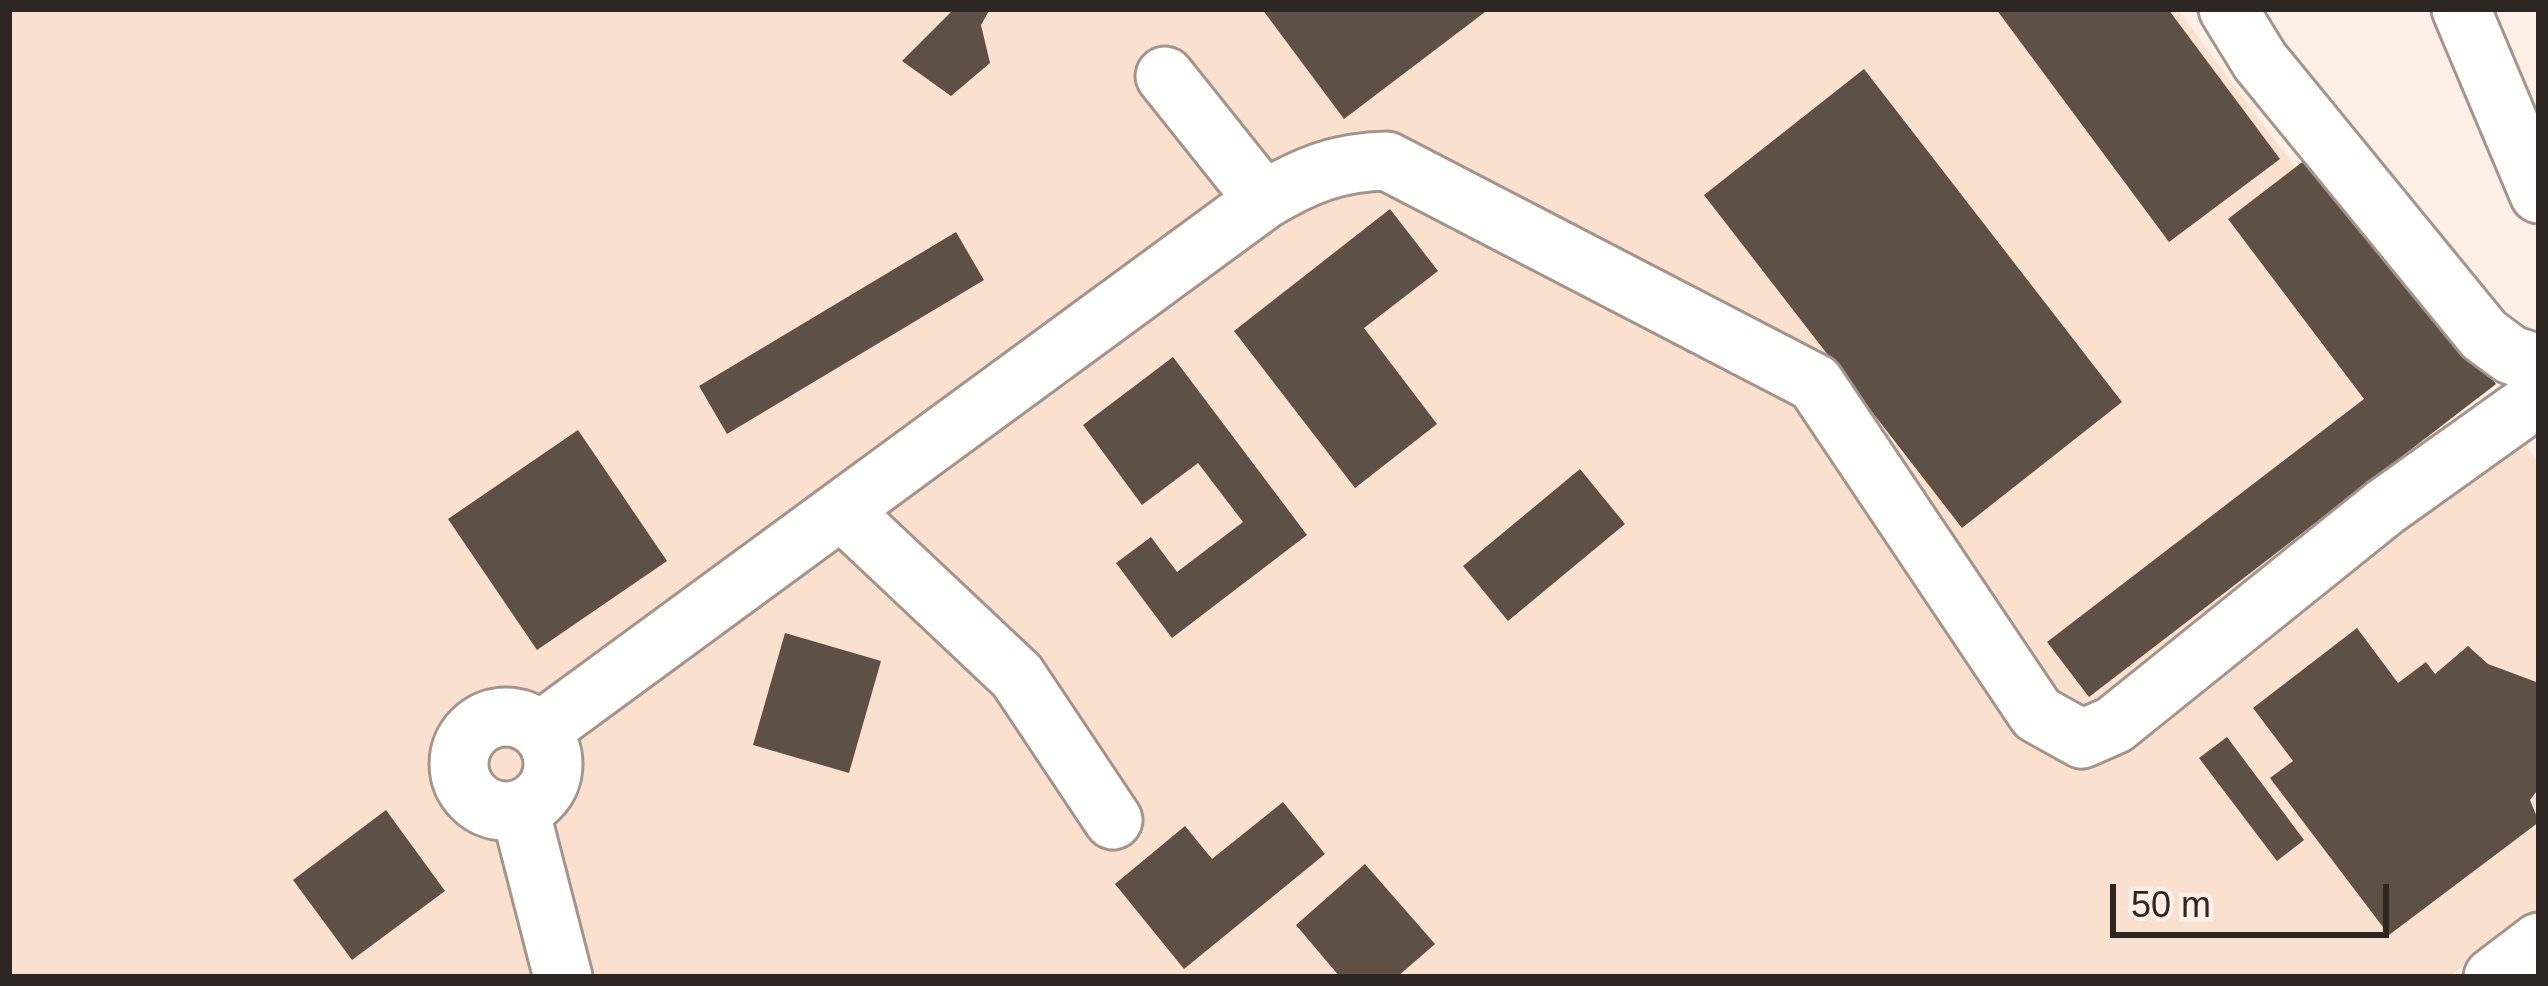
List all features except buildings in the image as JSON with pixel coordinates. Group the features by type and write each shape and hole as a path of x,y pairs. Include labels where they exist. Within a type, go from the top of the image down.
{"street":[{"path":"540,731 1264,200 1306,174 1346,162 1388,161 1815,382 2037,714 2082,739 2114,725 2385,507 2538,392 2511,355 2484,335 2260,61 2228,9"},
{"path":"2461,9 2539,194"},
{"path":"1165,76 1264,200"},
{"path":"842,511 1017,676 1113,820"},
{"path":"511,716 540,731 549,744 552,776 545,791 520,810 505,812 477,803 460,778 461,748 479,724 494,718 511,716"},
{"path":"520,810 563,977"},
{"path":"2493,977 2539,942"}],"shaded area":[{"path":"9,9 2177,9 2295,167 2318,150 2496,384 2367,485 2400,525 2520,438 2539,463 2539,909 2449,977 9,977"}]}
